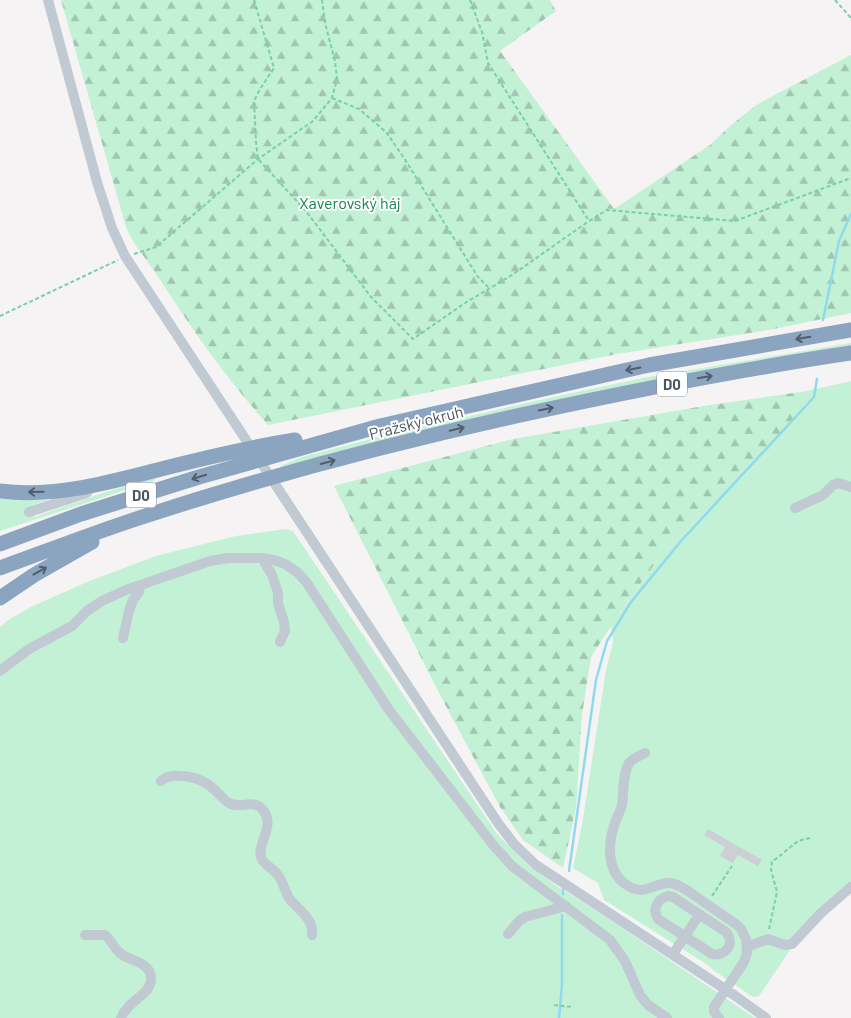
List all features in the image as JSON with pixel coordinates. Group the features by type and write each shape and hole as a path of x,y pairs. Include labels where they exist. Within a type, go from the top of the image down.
{"highway":[{"name":"Pražský okruh","path":"242,457 649,365 851,330"},
{"name":"Pražský okruh","path":"0,568 133,520 258,481 408,441 559,406 702,378 851,353"},
{"path":"0,491 39,493 89,487 242,457"},
{"name":"D0","path":"0,544 242,457"},
{"path":"0,598 34,575 133,520"}],"street":[{"path":"48,0 97,182 112,228 125,256 492,815 514,844 536,865 673,954 766,1018"},
{"path":"29,512 124,481 242,457"},
{"path":"795,508 823,495 838,483 851,487"},
{"path":"0,672 29,649 72,626 87,611 102,601 140,585 210,561 228,558 262,558 285,564 297,572 307,583 389,710 484,833 512,866 610,940 622,956 640,995 648,1005 667,1018"},
{"path":"262,558 272,574 278,593 278,603 285,632 280,642"},
{"path":"123,638 129,611 133,600 139,592 140,585"},
{"path":"645,753 630,762 626,773 622,804 614,823 610,846 614,871 622,882 633,888 646,890 671,884 685,889 741,929 746,939 747,947 744,962 714,1007 714,1012 719,1018"},
{"path":"161,781 166,777 174,776 196,778 207,783 229,803 237,805 253,804 262,808 267,817 267,828 259,852 260,856 278,875 288,897 307,918 312,927 312,935"},
{"path":"747,947 768,939 785,946 792,944 851,887"},
{"path":"673,896 726,932 730,936 730,945 725,952 716,955 685,936 658,919 655,910 660,900 673,896"},
{"path":"508,934 525,917 566,906"},
{"path":"673,954 700,914"},
{"path":"85,935 105,935 120,953 130,960 145,965 150,973 151,978 148,988 135,999 121,1018"}],"path":[{"path":"254,0 274,68 260,88 254,101 258,159 306,211 370,297 414,339 589,220 607,210 735,221 851,178"},
{"path":"0,316 125,256 156,247 258,159 313,121 332,98 337,79 322,0"},
{"path":"470,0 482,32 488,63 589,220"},
{"path":"835,0 851,18"},
{"path":"332,98 359,109 386,132 478,277 490,289"},
{"path":"768,939 777,892 770,870 772,862 798,841 810,838"},
{"path":"707,904 732,866"},
{"path":"554,1005 572,1007"}],"green space":[{"name":"Xaverovský háj","path":"61,0 550,0 556,11 500,51 614,209 710,145 756,105 851,55 851,313 769,330 617,354 268,425 210,352 129,234"},
{"path":"851,343 851,348 281,469 280,466 302,457 371,439 544,399 643,378"},
{"path":"851,381 851,890 790,950 759,996 753,997 708,965 604,900 598,883 573,868 583,819 606,670 613,642 611,625 662,554 737,482 775,449 799,411 807,391"},
{"path":"807,391 799,411 775,449 737,482 662,554 622,609 591,657 582,715 576,808 563,868 523,840 500,807 439,693 334,486 513,439 698,407"},
{"path":"155,478 156,480 0,531 0,499 48,500 30,506 34,517 106,492"},
{"path":"286,529 293,531 497,834 527,864 555,885 606,917 755,1018 0,1018 0,627 8,620 31,607 87,582 156,556 236,536"}],"building":[{"path":"708,829 762,860 758,866 738,855 733,863 720,856 725,847 704,835"}],"waterway":[{"path":"823,320 839,241 851,214"},
{"path":"569,871 596,680 607,641 631,602 681,541 814,397 817,379"},
{"path":"563,889 563,894"},
{"path":"559,1018 562,984 562,915"}]}
